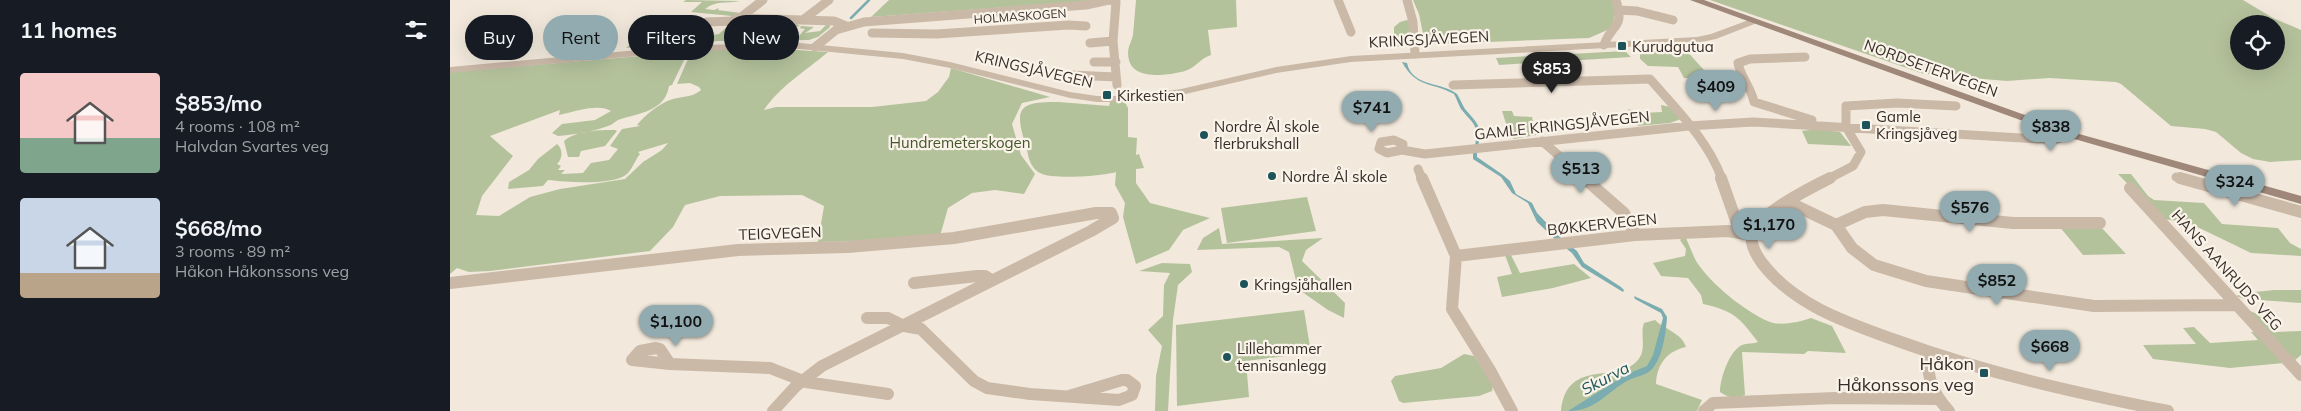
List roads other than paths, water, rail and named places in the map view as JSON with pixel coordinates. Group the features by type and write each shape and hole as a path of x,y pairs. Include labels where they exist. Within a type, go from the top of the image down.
{"main road":[{"name":"NORDSETERVEGEN","path":"1695,0 1868,60 2068,134 2301,200"}],"street":[{"path":"743,15 763,0"},
{"path":"804,19 829,0"},
{"path":"815,47 836,30 864,22 1086,5 1109,0 1116,2 1117,9 1113,41 1117,81 1071,75"},
{"path":"1338,0 1351,32"},
{"path":"1407,0 1413,20 1415,54"},
{"path":"1604,45 1606,38 1618,28 1619,10 1616,0"},
{"path":"1619,10 1637,11 1673,20"},
{"name":"HOLMASKOGEN","path":"955,33 961,15"},
{"path":"1728,30 1739,16"},
{"path":"799,19 834,20 846,26"},
{"name":"KRINGSJÅVEGEN","path":"450,70 693,48 815,47 909,58 1070,95 1112,99 1139,98 1181,92 1276,70 1321,63 1415,54 1697,40 1713,37 1754,21"},
{"name":"HOLMASKOGEN","path":"872,32 955,33 1069,25 1086,26"},
{"path":"1090,43 1113,41"},
{"path":"1805,57 1743,60 1738,63 1739,69 1748,81 1754,102 1820,125"},
{"path":"1094,62 1116,62"},
{"path":"1453,85 1650,79 1689,126 1716,163 1746,234 1767,271 1796,295 1837,317 1928,353 2022,380 2168,411"},
{"path":"1746,234 1763,219 1788,202 1853,166 1858,160 1861,152 1846,127 1846,106 1897,103 1956,106"},
{"name":"GAMLE KRINGSJÅVEGEN","path":"1402,150 1425,154 1689,126 1753,122 2028,138 2058,139 2068,134"},
{"name":"GAMLE KRINGSJÅVEGEN","path":"2028,138 2041,134 2051,128"},
{"path":"1542,141 1567,165 1624,213 1635,235"},
{"path":"1418,169 1456,256 1452,308 1512,411"},
{"path":"2176,177 2301,212"},
{"name":"HANS AANRUDS VEG","path":"2130,188 2301,375"},
{"path":"1788,202 1836,225 1852,248 1874,265 1926,281 2094,306 2237,304"},
{"path":"1836,225 1865,212 1883,210 2013,223 2100,223"},
{"name":"TEIGVEGEN","path":"450,282 738,250 848,247 954,238 1096,213 1111,213 1113,218 1091,231 992,280"},
{"name":"BØKKERVEGEN","path":"1456,256 1565,245 1635,235 1706,231 1746,234"},
{"path":"914,283 977,276 985,276 992,280"},
{"path":"773,411 801,380 822,366 992,280"},
{"path":"867,318 888,318 904,326 921,329 974,381 987,388 1030,394 1069,396"},
{"path":"1928,353 1927,378 1937,399 1949,411"},
{"path":"670,364 770,368 783,370 801,380 844,389 871,389 888,394"},
{"path":"1704,411 1713,403 1827,398 1937,399"}],"water":[{"path":"1402,62 1407,63 1410,71 1421,80 1444,87 1457,94 1465,109 1480,129 1478,145 1475,145 1476,129 1461,109 1454,94 1419,80 1407,70"},
{"path":"1473,152 1477,152 1477,157 1510,181 1516,194 1532,203 1537,213 1563,240 1577,251 1584,263 1621,287 1624,290 1623,292 1582,267 1572,253 1537,222 1528,203 1512,193 1501,177 1473,159"},
{"path":"1634,296 1662,309 1667,317 1663,344 1656,363 1647,373 1629,380 1587,408 1568,411 1627,374 1647,366 1653,355 1663,318 1661,313 1635,299"}],"waterway":[{"path":"851,18 869,0"}],"place":[{"name":"Kurudgutua","path":"1622,46"},
{"name":"Kirkestien","path":"1107,95"},
{"name":"Gamle Kringsjåveg","path":"1866,125"},
{"name":"Nordre Ål skole flerbrukshall","path":"1204,135"},
{"name":"Nordre Ål skole","path":"1272,176"},
{"name":"Kringsjåhallen","path":"1244,284"},
{"name":"Lillehammer tennisanlegg","path":"1227,357"},
{"name":"Håkon Håkonssons veg","path":"1984,373"}],"park label":[{"name":"Hundremeterskogen","path":"960,142"}],"water label":[{"name":"Skurva","path":"1605,378"}]}
